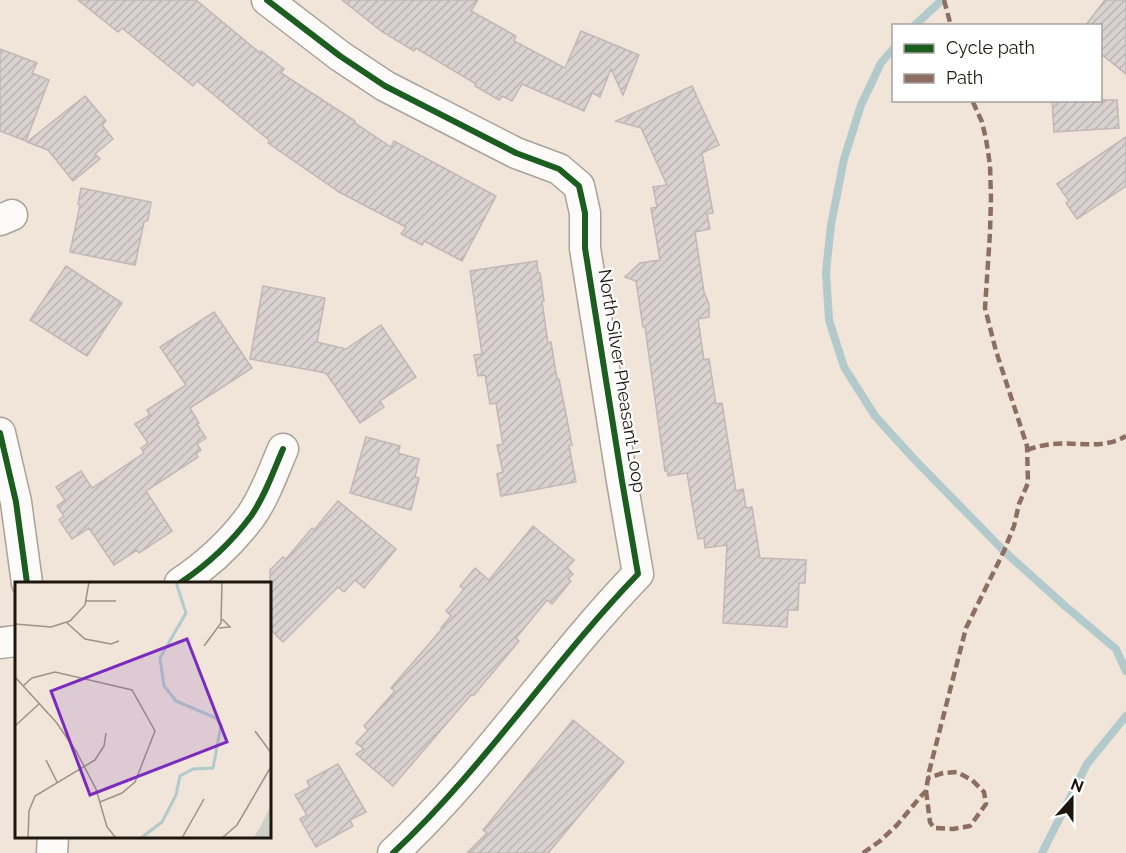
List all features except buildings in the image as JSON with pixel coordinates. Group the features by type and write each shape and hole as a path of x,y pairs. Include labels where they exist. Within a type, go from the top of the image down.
{"street":[{"name":"North Silver Pheasant Loop","path":"267,0 340,56 385,86 516,153 559,169 579,186 585,213 585,248 638,574 578,640 424,824 393,853"},
{"path":"0,433 16,502 27,582"},
{"path":"182,582 197,572 230,542 252,515 283,449"},
{"path":"0,643 15,641"},
{"path":"52,853 53,838"}],"waterway":[{"path":"916,24 942,0"},
{"path":"892,50 881,63 861,105 844,159 831,225 826,272 829,320 844,367 875,416 914,459 1004,551 1116,649 1126,671"},
{"path":"1042,853 1087,764 1126,716"}],"marked path":[{"path":"944,0 950,24"},
{"path":"863,853 897,825 926,791 966,628 1004,551 1028,483 1027,446 996,351 985,308 990,233 990,165 982,122 973,102"},
{"path":"1027,450 1056,444 1107,443 1126,436"},
{"path":"926,791 930,822 934,828 953,829 970,826 986,804 984,792 972,780 957,772 943,773 928,778"}],"cycle path":[{"path":"267,0 340,56 385,86 516,153 559,169 579,186 585,213 585,248 638,574 576,643 458,786 393,853"},
{"path":"0,433 16,502 27,582"},
{"path":"181,582 218,553 251,516 265,492 283,449"}]}
